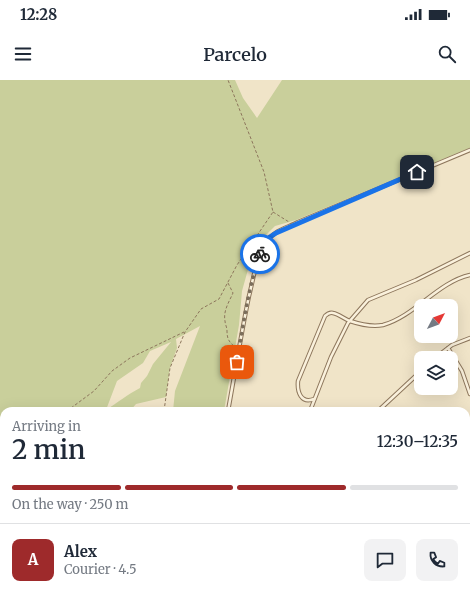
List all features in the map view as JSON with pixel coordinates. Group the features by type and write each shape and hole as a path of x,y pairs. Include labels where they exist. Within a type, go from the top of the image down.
{"lane":[{"path":"229,407 256,267 262,250 270,237 292,225 470,150"},
{"path":"311,407 331,358 350,321 368,300 416,280 470,253"},
{"path":"314,399 309,401 304,400 301,397 298,381 325,316 332,313 350,321 372,326 382,325 391,322 408,312 452,283 470,275"},
{"path":"444,351 470,338"},
{"path":"448,348 462,371 470,394"},
{"path":"382,407 414,378"}],"path":[{"path":"165,407 170,368 185,332 201,309 219,299 240,260 272,212 264,172 228,80"},
{"path":"272,212 284,218 292,225"},
{"path":"228,283 230,284 233,293 224,313 226,336 229,342 239,351"},
{"path":"72,407 94,391 112,371 130,358 185,332"}],"green space":[{"path":"0,80 235,80 243,98 257,118 282,80 470,80 470,148 296,220 275,226 258,243 249,266 242,291 239,325 225,407 173,407 175,391 200,326 176,339 177,348 170,368 166,397 136,404 133,407 110,407 140,388 141,383 147,376 153,364 171,342 150,351 143,363 117,381 107,407 0,407"}],"way so far":[{"path":"237,362 244,321 260,254"}],"route":[{"path":"260,254 270,237 276,233 298,222 417,172"}]}
